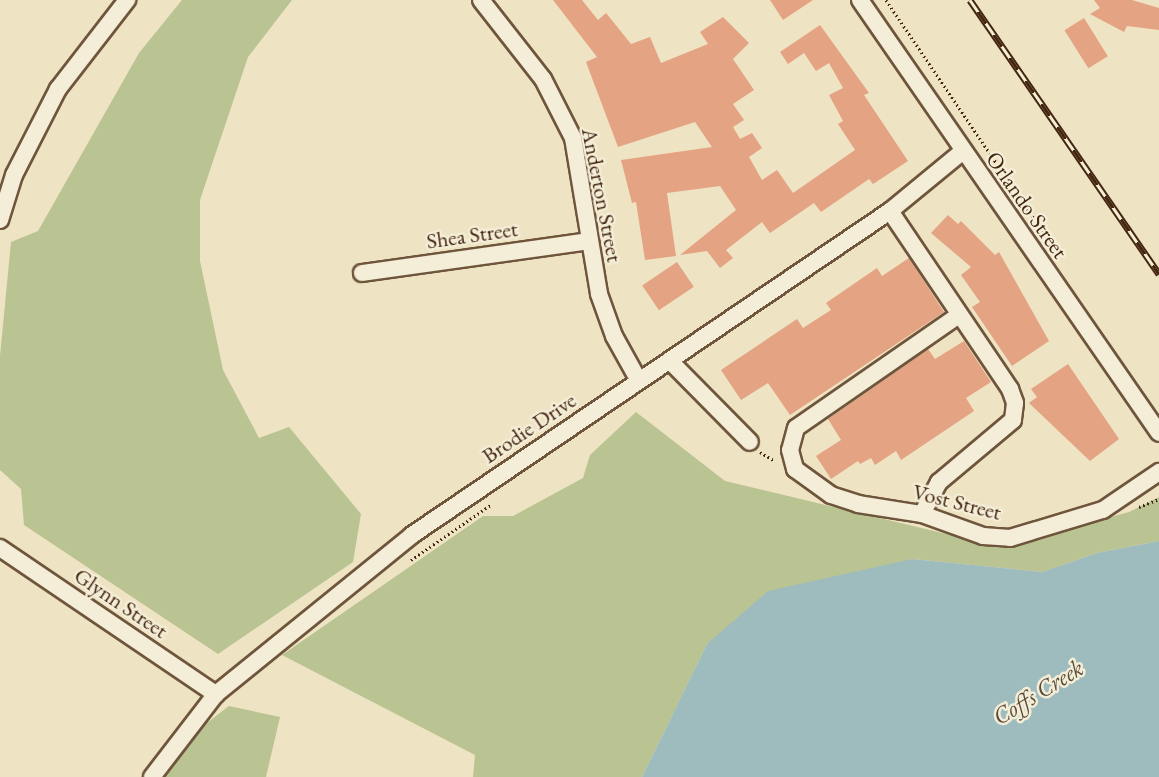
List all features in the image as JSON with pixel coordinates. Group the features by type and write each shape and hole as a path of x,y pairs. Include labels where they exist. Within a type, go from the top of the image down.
{"street":[{"path":"0,220 15,175 58,89 127,0"},
{"name":"Anderton Street","path":"481,0 543,79 573,138 598,294 614,336 639,381"},
{"name":"Orlando Street","path":"860,0 1159,433"},
{"name":"Brodie Drive","path":"152,777 216,694 412,535 890,211 963,151"},
{"path":"890,211 1010,389 1013,420 939,482 922,514"},
{"name":"Shea Street","path":"362,273 589,241"},
{"name":"Vost Street","path":"959,315 796,428 792,433 792,462 807,479 831,495 858,504 922,514 983,536 1030,535 1103,510 1159,472"},
{"path":"670,362 752,445"},
{"name":"Glynn Street","path":"0,548 216,694"}],"path":[{"path":"752,445 784,466"},
{"path":"400,567 498,499"},
{"path":"1136,509 1159,499"}],"green space":[{"path":"182,0 292,0 248,57 200,200 200,261 223,370 259,438 289,427 361,514 353,562 218,654 24,525 21,489 0,470 0,356 11,242 38,231 139,53"},
{"path":"636,412 725,481 1001,547 1129,512 1159,497 1159,541 1097,553 1042,572 912,559 707,644 642,777 473,777 475,755 282,655 483,516 513,516 583,478 590,455"},
{"path":"229,706 280,717 266,777 152,777 169,752"}],"water":[{"name":"Coffs Creek","path":"1159,541 1159,777 642,777 707,644 768,591 912,559 1042,572 1097,553"}],"building":[{"path":"553,0 582,0 598,20 606,13 631,44 650,37 661,63 708,44 700,32 723,17 749,43 733,59 754,90 733,104 744,120 733,127 740,139 752,133 762,148 749,157 762,180 777,170 793,193 855,150 838,124 843,121 829,95 843,88 829,63 816,71 804,53 788,64 780,52 820,25 869,93 864,95 908,161 873,184 869,179 821,212 814,203 770,233 762,222 726,250 733,258 720,268 707,251 680,255 736,210 720,186 667,193 676,256 645,260 636,202 632,203 621,160 712,147 695,122 618,147 586,62 597,57"},
{"path":"770,0 813,0 783,20"},
{"path":"1094,0 1132,0 1159,8 1159,30 1127,26 1124,32 1090,14 1100,8"},
{"path":"1084,18 1108,56 1088,68 1064,30"},
{"path":"948,215 958,224 961,221 995,255 999,252 1049,341 1012,366 972,307 980,302 961,275 971,267 931,233"},
{"path":"909,258 944,312 790,415 768,383 741,400 721,370 797,319 803,328 831,310 826,303 877,268 882,276"},
{"path":"677,262 694,287 659,310 642,285"},
{"path":"964,341 991,382 966,398 974,411 901,460 896,451 875,465 871,458 860,464 858,461 831,479 816,456 841,440 828,419 928,349 935,359"},
{"path":"1068,364 1119,439 1090,461 1029,403 1037,397 1031,389"}],"railway":[{"path":"970,0 1159,274"}]}
